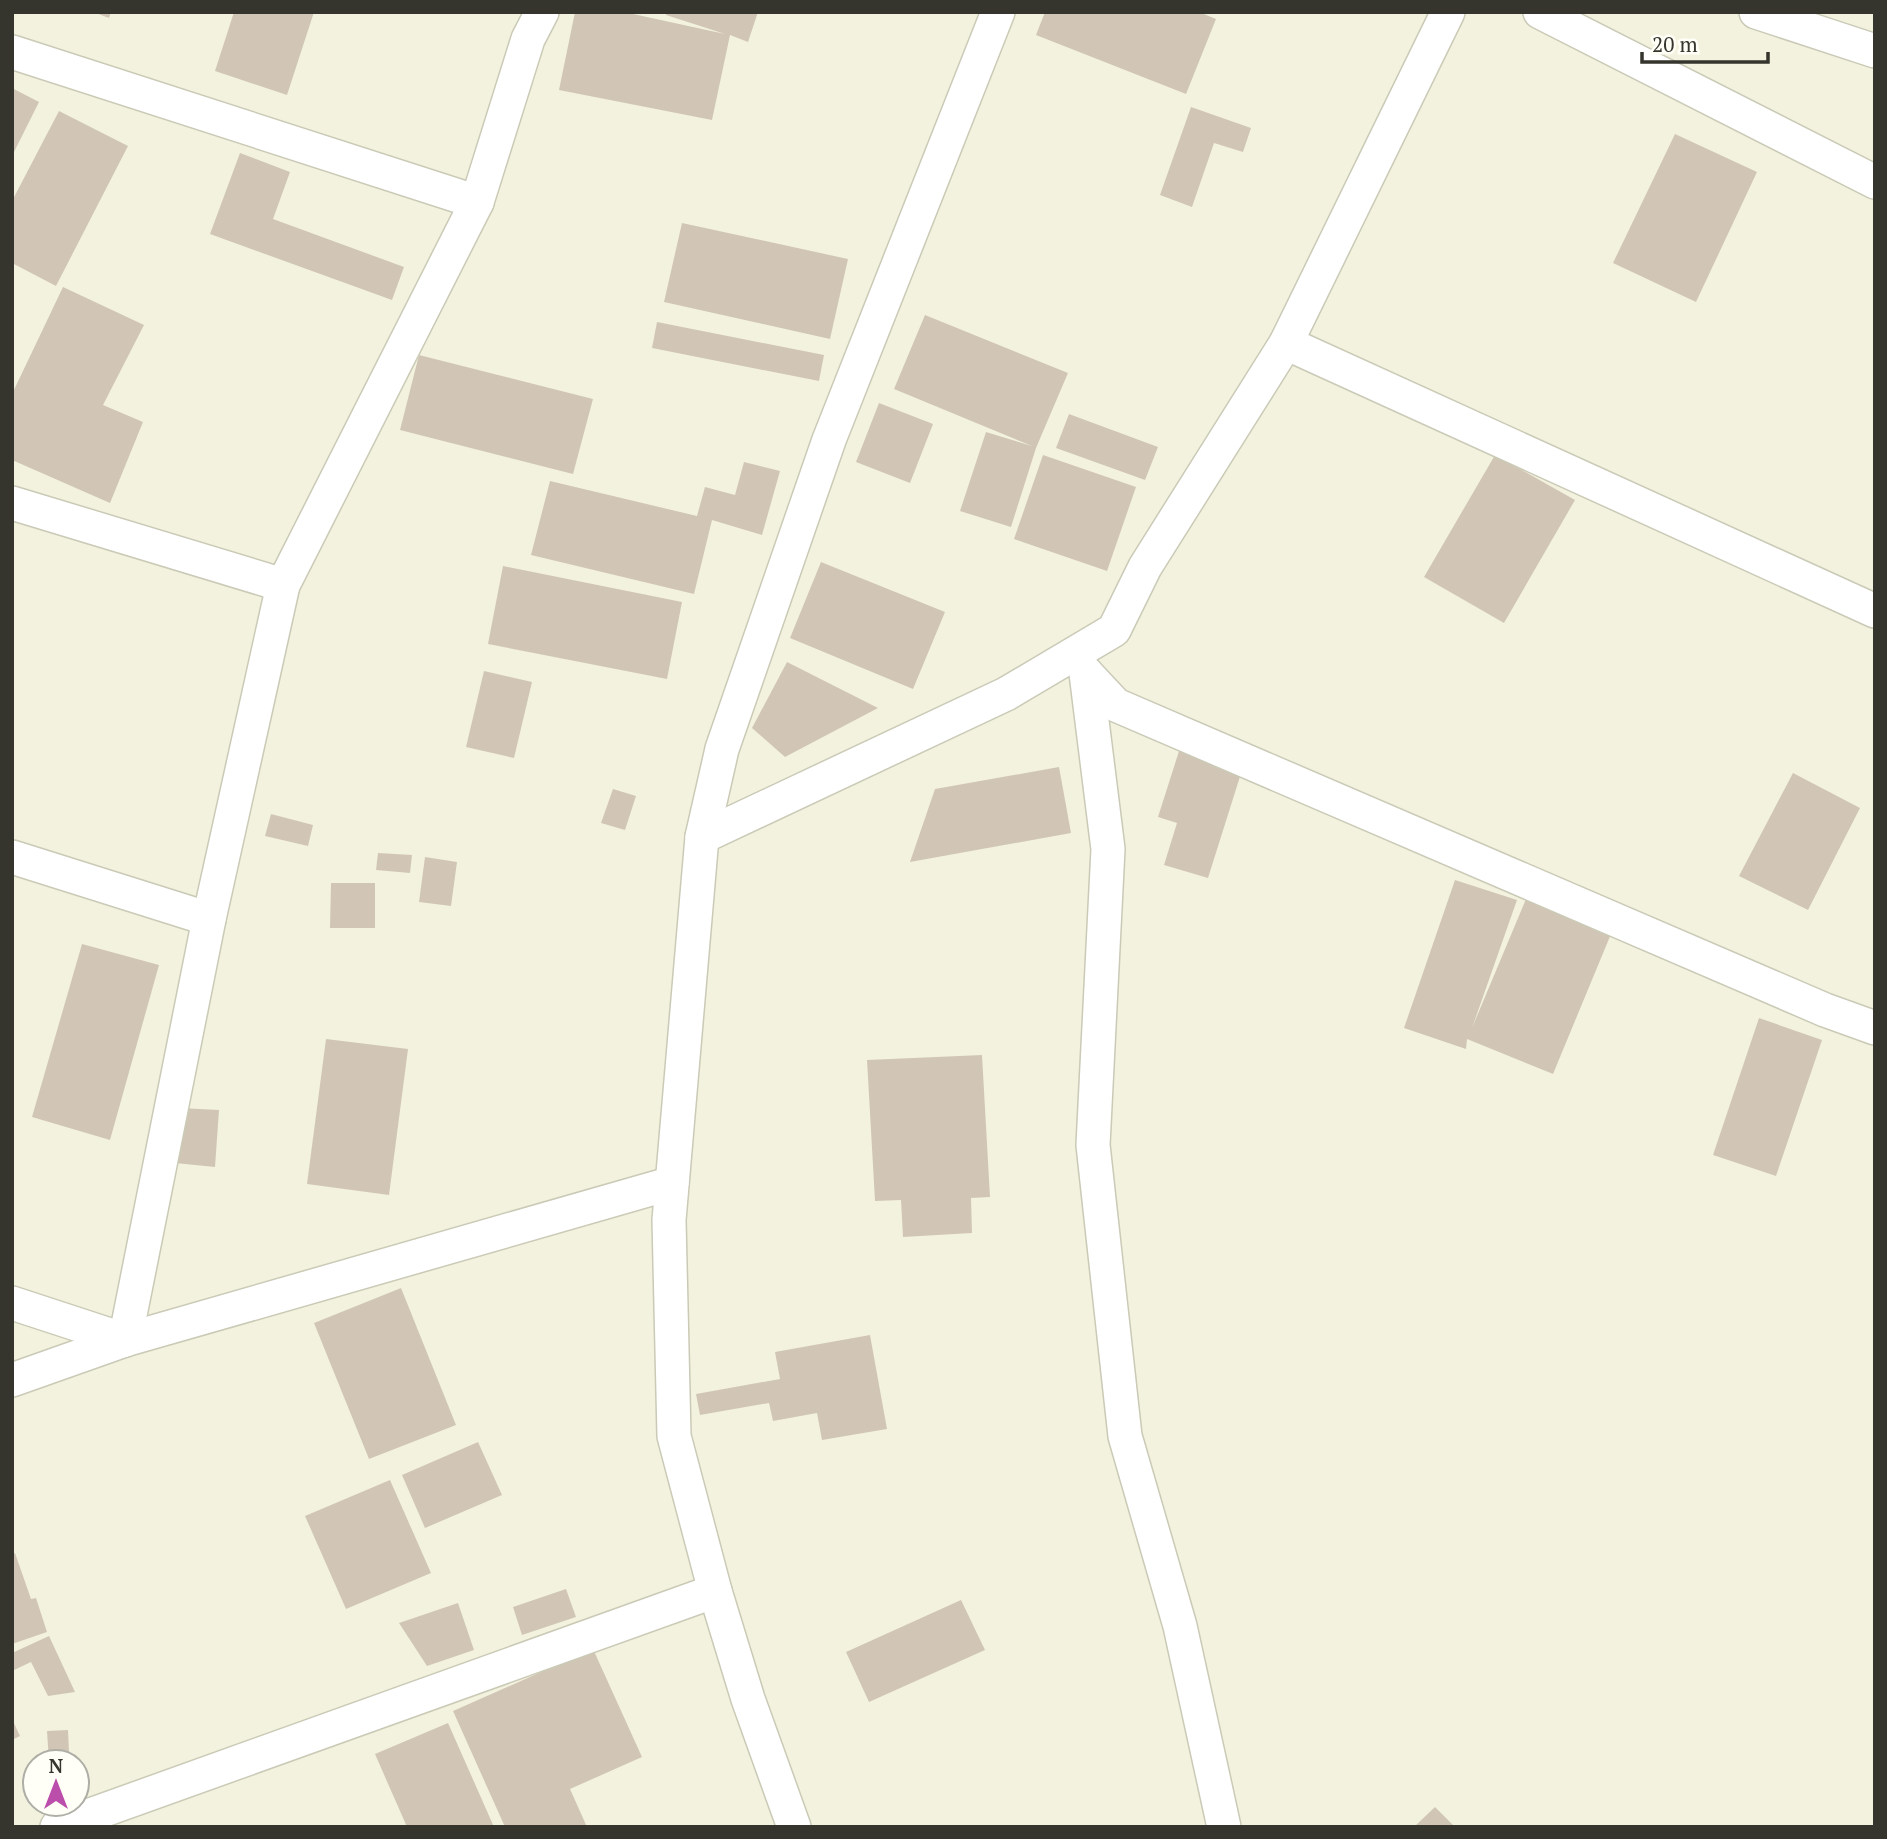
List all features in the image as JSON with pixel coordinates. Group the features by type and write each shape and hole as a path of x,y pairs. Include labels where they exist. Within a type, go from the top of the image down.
{"street":[{"path":"125,1340 209,919 282,585 477,202 528,39 542,12"},
{"path":"794,1827 748,1699 715,1591 674,1436 669,1220 702,837 722,749 829,440 998,12"},
{"path":"702,837 1006,694 1114,630 1146,567 1286,343 1448,12"},
{"path":"1540,12 1875,182"},
{"path":"1756,12 1875,51"},
{"path":"12,52 477,202"},
{"path":"1286,343 1875,611"},
{"path":"12,503 282,585"},
{"path":"1224,1827 1180,1626 1125,1436 1093,1144 1108,849 1086,673 1116,705 1825,1010 1875,1028"},
{"path":"12,857 209,919"},
{"path":"12,1380 125,1340 672,1183"},
{"path":"12,1303 125,1340"},
{"path":"57,1827 715,1591"}],"building":[{"path":"93,12 111,12 109,18"},
{"path":"234,12 314,12 287,95 215,71"},
{"path":"575,12 624,12 725,34 666,15 667,12 758,12 748,42 730,35 712,120 559,90"},
{"path":"1045,12 1199,12 1216,19 1186,94 1036,35"},
{"path":"12,88 39,102 12,156"},
{"path":"1191,107 1251,128 1243,152 1214,143 1192,207 1160,195"},
{"path":"59,111 128,146 56,286 12,263 12,201"},
{"path":"1675,134 1757,172 1696,302 1613,263"},
{"path":"240,153 290,172 273,219 404,267 392,300 210,234"},
{"path":"682,223 848,259 830,339 664,302"},
{"path":"63,287 144,325 103,405 143,422 110,503 12,460 12,394"},
{"path":"925,315 1068,373 1036,448 1011,527 960,511 986,432 1032,446 894,389"},
{"path":"657,322 824,355 819,381 652,348"},
{"path":"419,355 593,399 573,474 400,430"},
{"path":"879,403 933,424 910,483 856,462"},
{"path":"1069,414 1158,447 1145,480 1056,448"},
{"path":"1043,455 1136,487 1107,571 1014,539"},
{"path":"1495,455 1575,500 1504,623 1424,577"},
{"path":"744,462 780,471 762,535 712,520 694,594 531,555 550,481 697,516 705,487 735,495"},
{"path":"821,562 945,612 913,689 790,638"},
{"path":"503,566 682,602 667,679 488,644"},
{"path":"787,662 878,708 785,757 752,728"},
{"path":"484,671 532,682 514,758 466,747"},
{"path":"1180,748 1243,767 1208,878 1164,865 1177,823 1158,817"},
{"path":"1059,767 1071,833 910,862 935,789"},
{"path":"1793,773 1860,808 1808,910 1739,876"},
{"path":"613,789 636,796 625,830 601,823"},
{"path":"271,814 313,825 308,846 265,836"},
{"path":"378,853 412,855 410,873 376,870"},
{"path":"425,857 457,862 451,906 419,902"},
{"path":"1455,880 1517,900 1472,1028 1526,899 1611,934 1553,1074 1467,1039 1466,1049 1404,1028"},
{"path":"331,883 375,883 375,928 330,928"},
{"path":"82,944 159,965 110,1140 32,1117"},
{"path":"1759,1018 1822,1040 1776,1176 1713,1155"},
{"path":"326,1039 408,1049 389,1195 307,1184"},
{"path":"982,1055 990,1197 971,1198 972,1233 903,1237 901,1200 875,1201 867,1060"},
{"path":"180,1108 219,1110 215,1167 175,1163"},
{"path":"401,1288 456,1425 369,1459 314,1323"},
{"path":"870,1335 887,1429 822,1440 817,1413 773,1421 769,1403 700,1415 696,1394 780,1379 775,1352"},
{"path":"478,1442 502,1495 425,1528 402,1475"},
{"path":"390,1480 431,1573 346,1609 305,1516"},
{"path":"15,1553 31,1599 36,1598 47,1632 12,1644 12,1554"},
{"path":"566,1589 576,1617 522,1635 513,1607"},
{"path":"961,1600 985,1650 869,1702 846,1652"},
{"path":"458,1603 474,1650 427,1666 399,1623"},
{"path":"49,1636 75,1692 48,1696 31,1662 12,1671 12,1653"},
{"path":"593,1649 642,1757 570,1789 587,1827 505,1827 453,1711"},
{"path":"12,1719 20,1736 12,1740"},
{"path":"448,1723 494,1827 407,1827 375,1754"},
{"path":"68,1730 69,1748 48,1748 47,1731"},
{"path":"1435,1807 1455,1827 1414,1827"}]}
